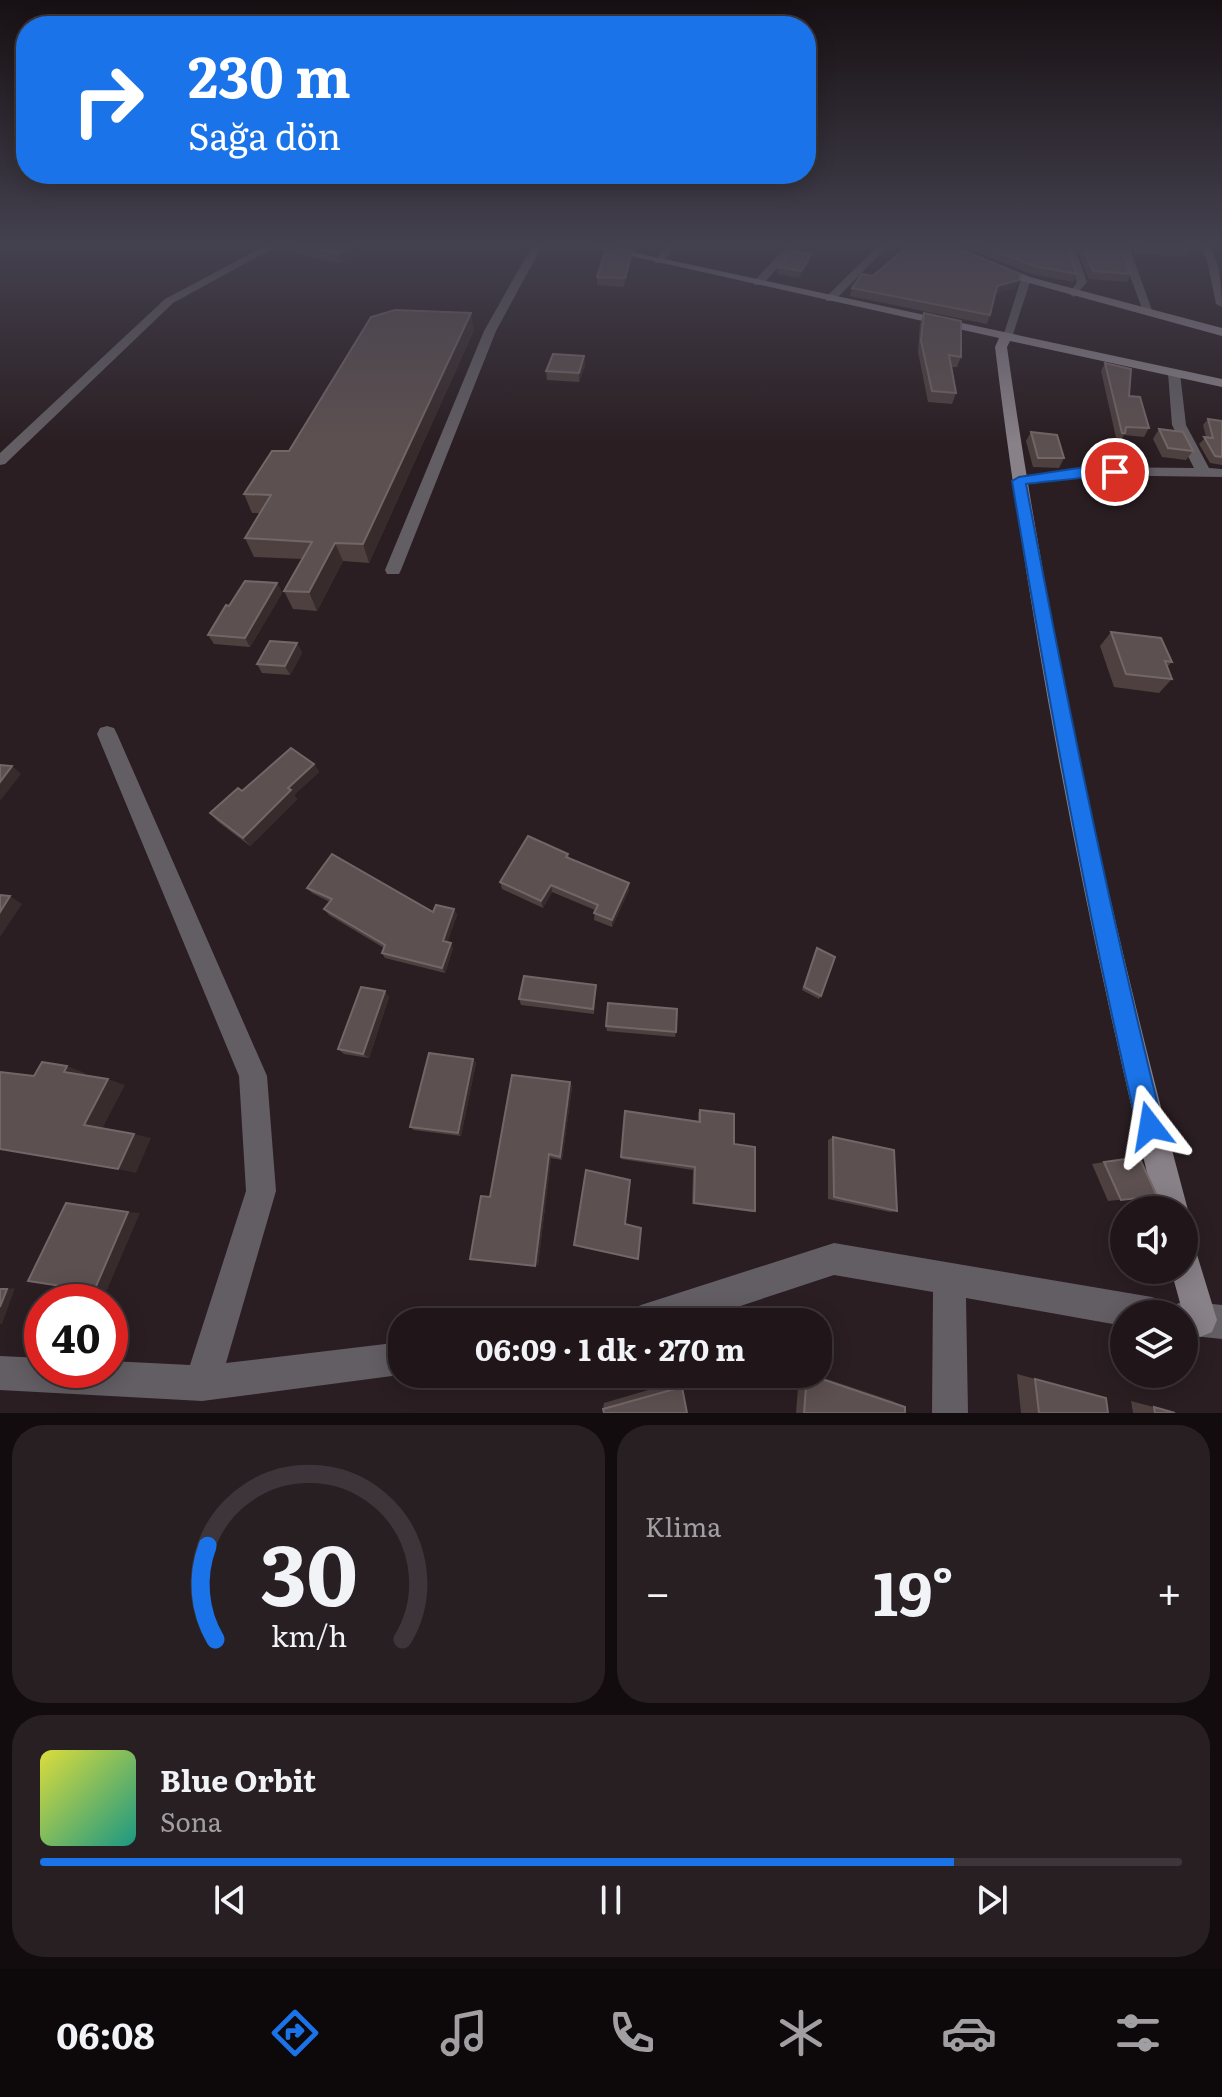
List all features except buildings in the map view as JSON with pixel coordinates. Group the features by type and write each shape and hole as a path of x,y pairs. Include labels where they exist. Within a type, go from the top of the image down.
{"street":[{"path":"0,461 157,312"},
{"path":"393,570 501,312"},
{"path":"890,312 1222,383"},
{"path":"1015,312 1001,347 1019,481 1047,639 1129,1042 1168,1196"},
{"path":"1142,312 1222,332"},
{"path":"1174,373 1179,425 1204,473"},
{"path":"1019,481 1085,471 1222,473"},
{"path":"107,734 253,1076 261,1191 202,1383"},
{"path":"684,1308 834,1259 1110,1307"},
{"path":"949,1279 950,1413"},
{"path":"1191,1284 1202,1320"},
{"path":"0,1373 202,1383 388,1361"}],"route":[{"path":"1115,472 1085,471 1019,481 1044,624 1122,1012 1150,1126"}]}
